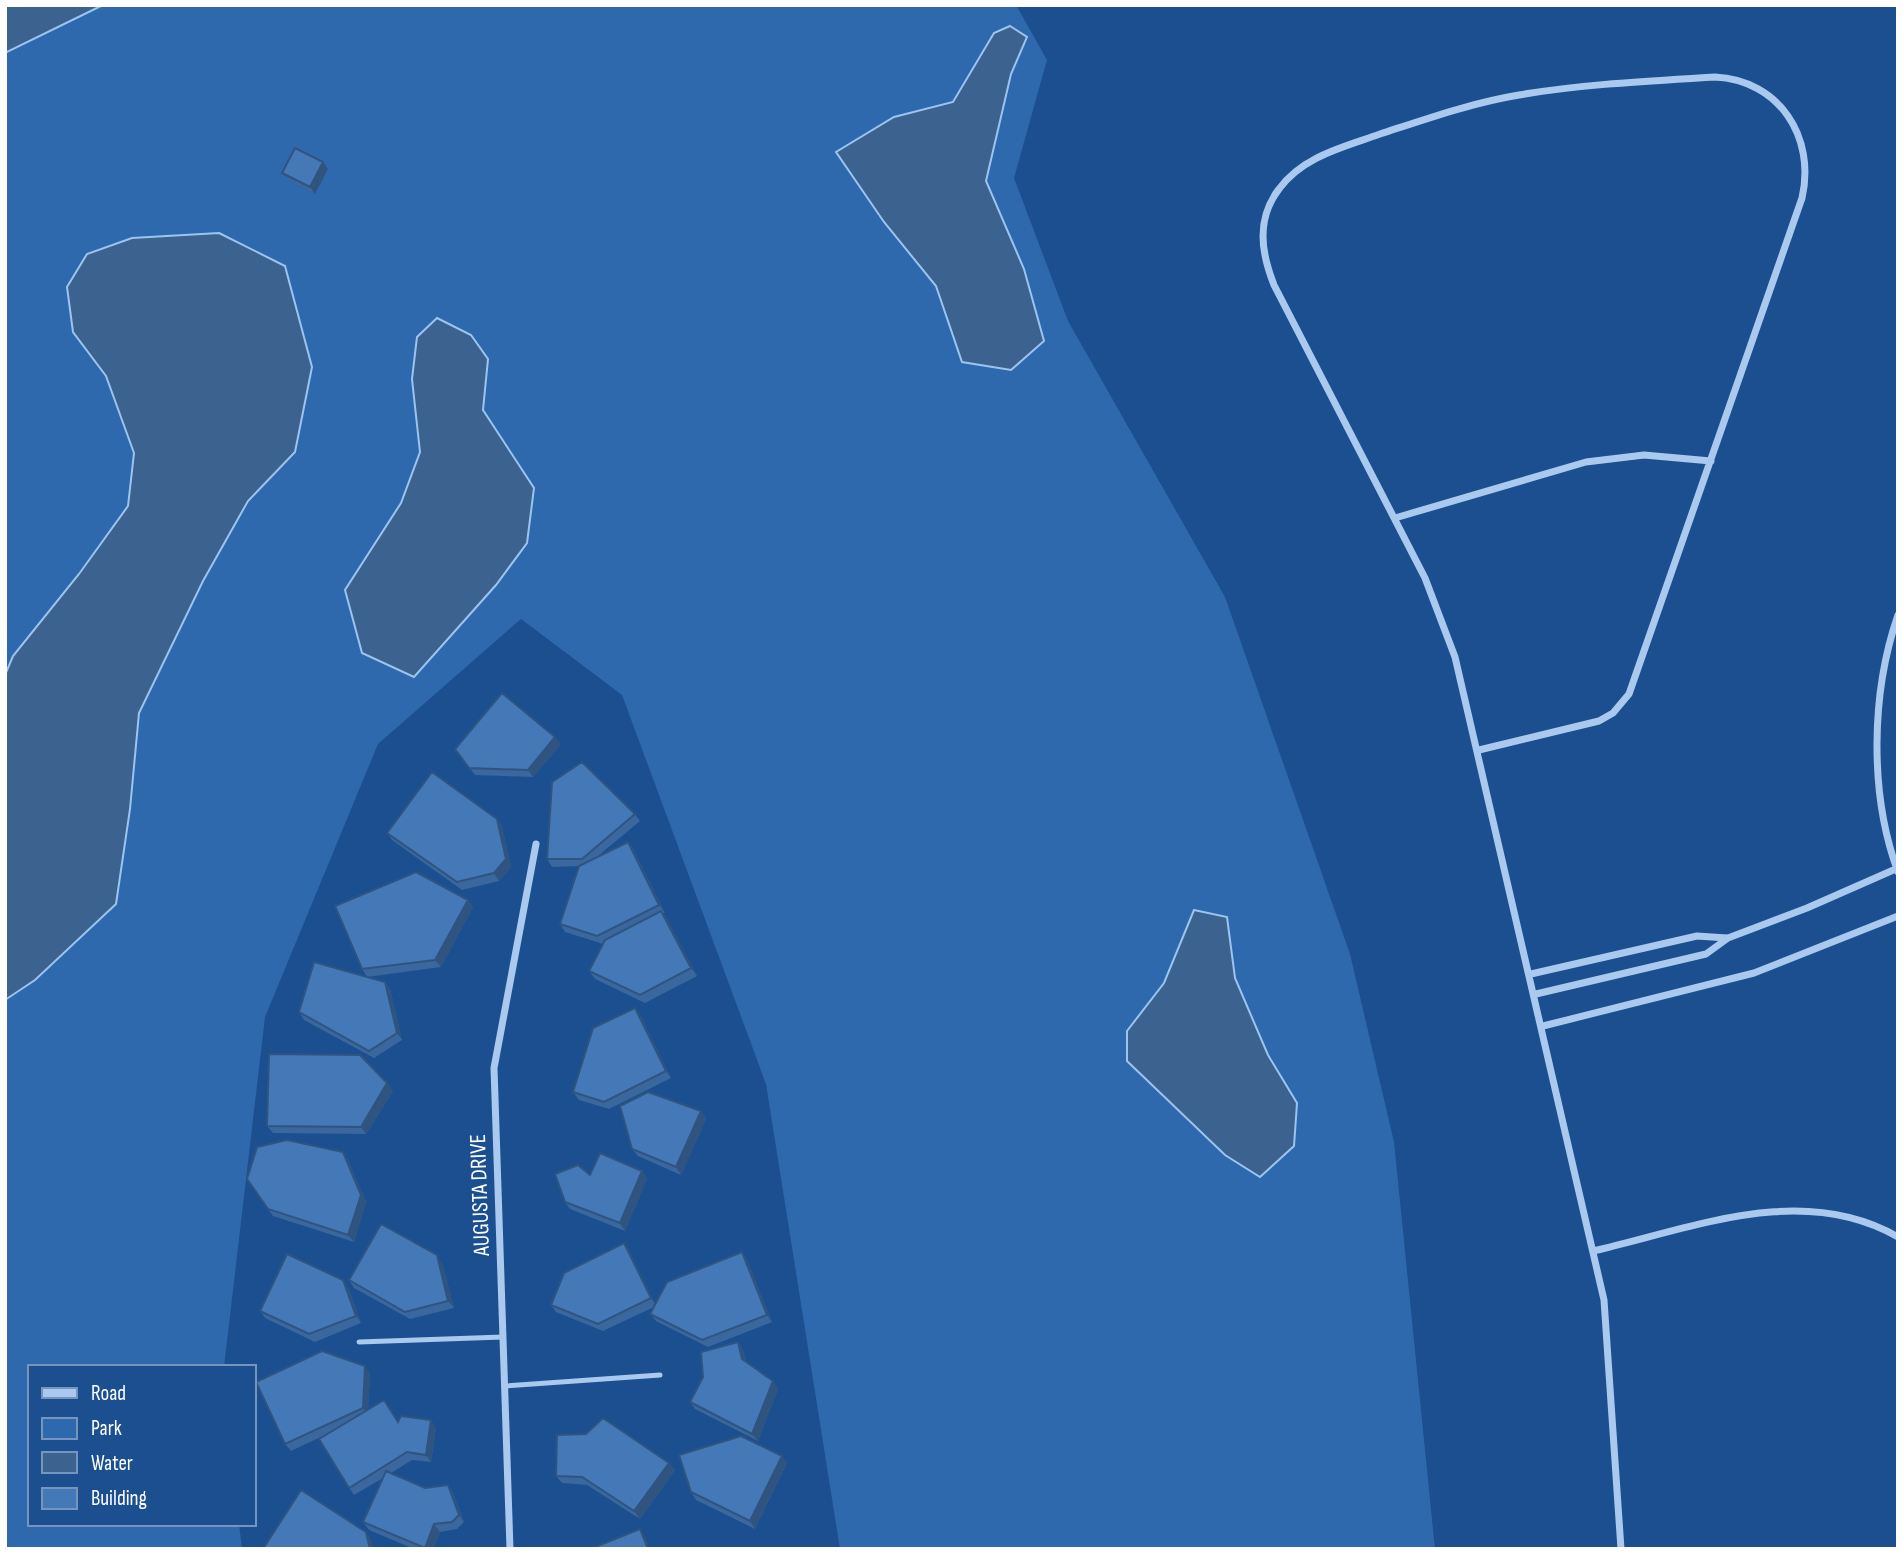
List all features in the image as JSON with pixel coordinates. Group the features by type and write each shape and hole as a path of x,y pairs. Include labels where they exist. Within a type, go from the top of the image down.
{"street":[{"path":"1479,750 1590,724 1613,713 1626,699 1711,461 1807,178 1805,156 1793,126 1765,92 1736,78 1628,83 1519,95 1430,118 1324,154 1294,173 1279,188 1267,214 1262,244 1274,285 1395,518 1448,631 1479,750 1536,995 1607,1325 1621,1549"},
{"path":"1395,518 1586,462 1644,456 1711,461"},
{"path":"1536,995 1706,954 1727,937 1807,908 1897,870 1882,809 1878,749 1883,680 1898,615"},
{"name":"AUGUSTA DRIVE","path":"510,1549 494,1068 536,844"},
{"path":"1543,1026 1754,973 1898,916"},
{"path":"1531,974 1697,936 1727,937"},
{"path":"1593,1251 1777,1209 1835,1213 1878,1226 1898,1237"}],"lane":[{"path":"359,1342 503,1337"},
{"path":"505,1386 660,1375"}],"green space":[{"path":"5,5 1016,5 1047,60 1014,178 1068,321 1225,597 1350,954 1394,1142 1435,1549 840,1549 766,1084 622,695 521,619 378,744 265,1017 224,1365 28,1365 28,1526 239,1526 242,1549 5,1549"}],"water":[{"path":"5,5 103,5 5,53"},
{"path":"1010,26 1027,37 1011,74 986,181 1024,269 1044,341 1011,370 962,362 936,286 884,222 836,152 894,117 953,102 994,33"},
{"path":"219,233 285,266 312,367 295,452 248,501 203,581 139,713 130,809 116,904 35,980 5,1000 5,675 13,656 79,574 128,506 134,453 106,376 73,332 67,287 87,254 132,238"},
{"path":"437,318 471,335 488,359 483,410 534,488 527,543 496,585 414,677 362,653 345,590 401,503 420,452 412,379 417,337"},
{"path":"1194,910 1227,917 1235,978 1268,1055 1297,1103 1294,1146 1260,1177 1225,1155 1127,1061 1127,1031 1164,983"}],"building":[{"path":"295,148 323,162 310,187 282,173"},
{"path":"502,693 555,737 528,770 469,768 455,749"},
{"path":"582,762 635,814 582,859 547,859 552,782"},
{"path":"432,772 497,819 506,859 494,873 457,882 387,833"},
{"path":"628,842 659,905 597,936 560,924 579,866"},
{"path":"416,872 468,900 435,960 362,969 335,906"},
{"path":"661,911 691,968 640,995 589,971 605,940"},
{"path":"314,962 385,982 397,1033 369,1051 299,1012"},
{"path":"635,1008 666,1071 604,1102 573,1092 593,1028"},
{"path":"269,1054 360,1055 387,1083 361,1127 267,1126"},
{"path":"648,1092 701,1111 676,1167 632,1149 620,1106"},
{"path":"287,1140 343,1152 361,1195 348,1235 268,1209 247,1179 257,1147"},
{"path":"600,1153 642,1171 620,1223 565,1202 555,1174 578,1165 590,1175"},
{"path":"381,1224 437,1255 448,1301 405,1312 349,1280"},
{"path":"624,1243 651,1298 598,1324 551,1305 564,1273"},
{"path":"742,1252 767,1315 702,1340 650,1314 667,1282"},
{"path":"287,1254 343,1280 356,1316 309,1334 260,1311"},
{"path":"738,1342 742,1359 773,1381 752,1434 690,1402 703,1377 701,1352"},
{"path":"322,1351 365,1366 363,1408 285,1444 256,1382"},
{"path":"384,1400 398,1422 401,1416 431,1420 426,1455 407,1452 349,1488 319,1439"},
{"path":"603,1418 669,1463 634,1511 582,1477 556,1476 557,1435 586,1434"},
{"path":"741,1436 782,1456 750,1521 691,1492 679,1455"},
{"path":"386,1471 425,1488 448,1485 459,1515 452,1522 434,1524 425,1548 363,1522"},
{"path":"301,1490 366,1532 370,1549 263,1549"},
{"path":"640,1529 648,1549 590,1549"}]}
